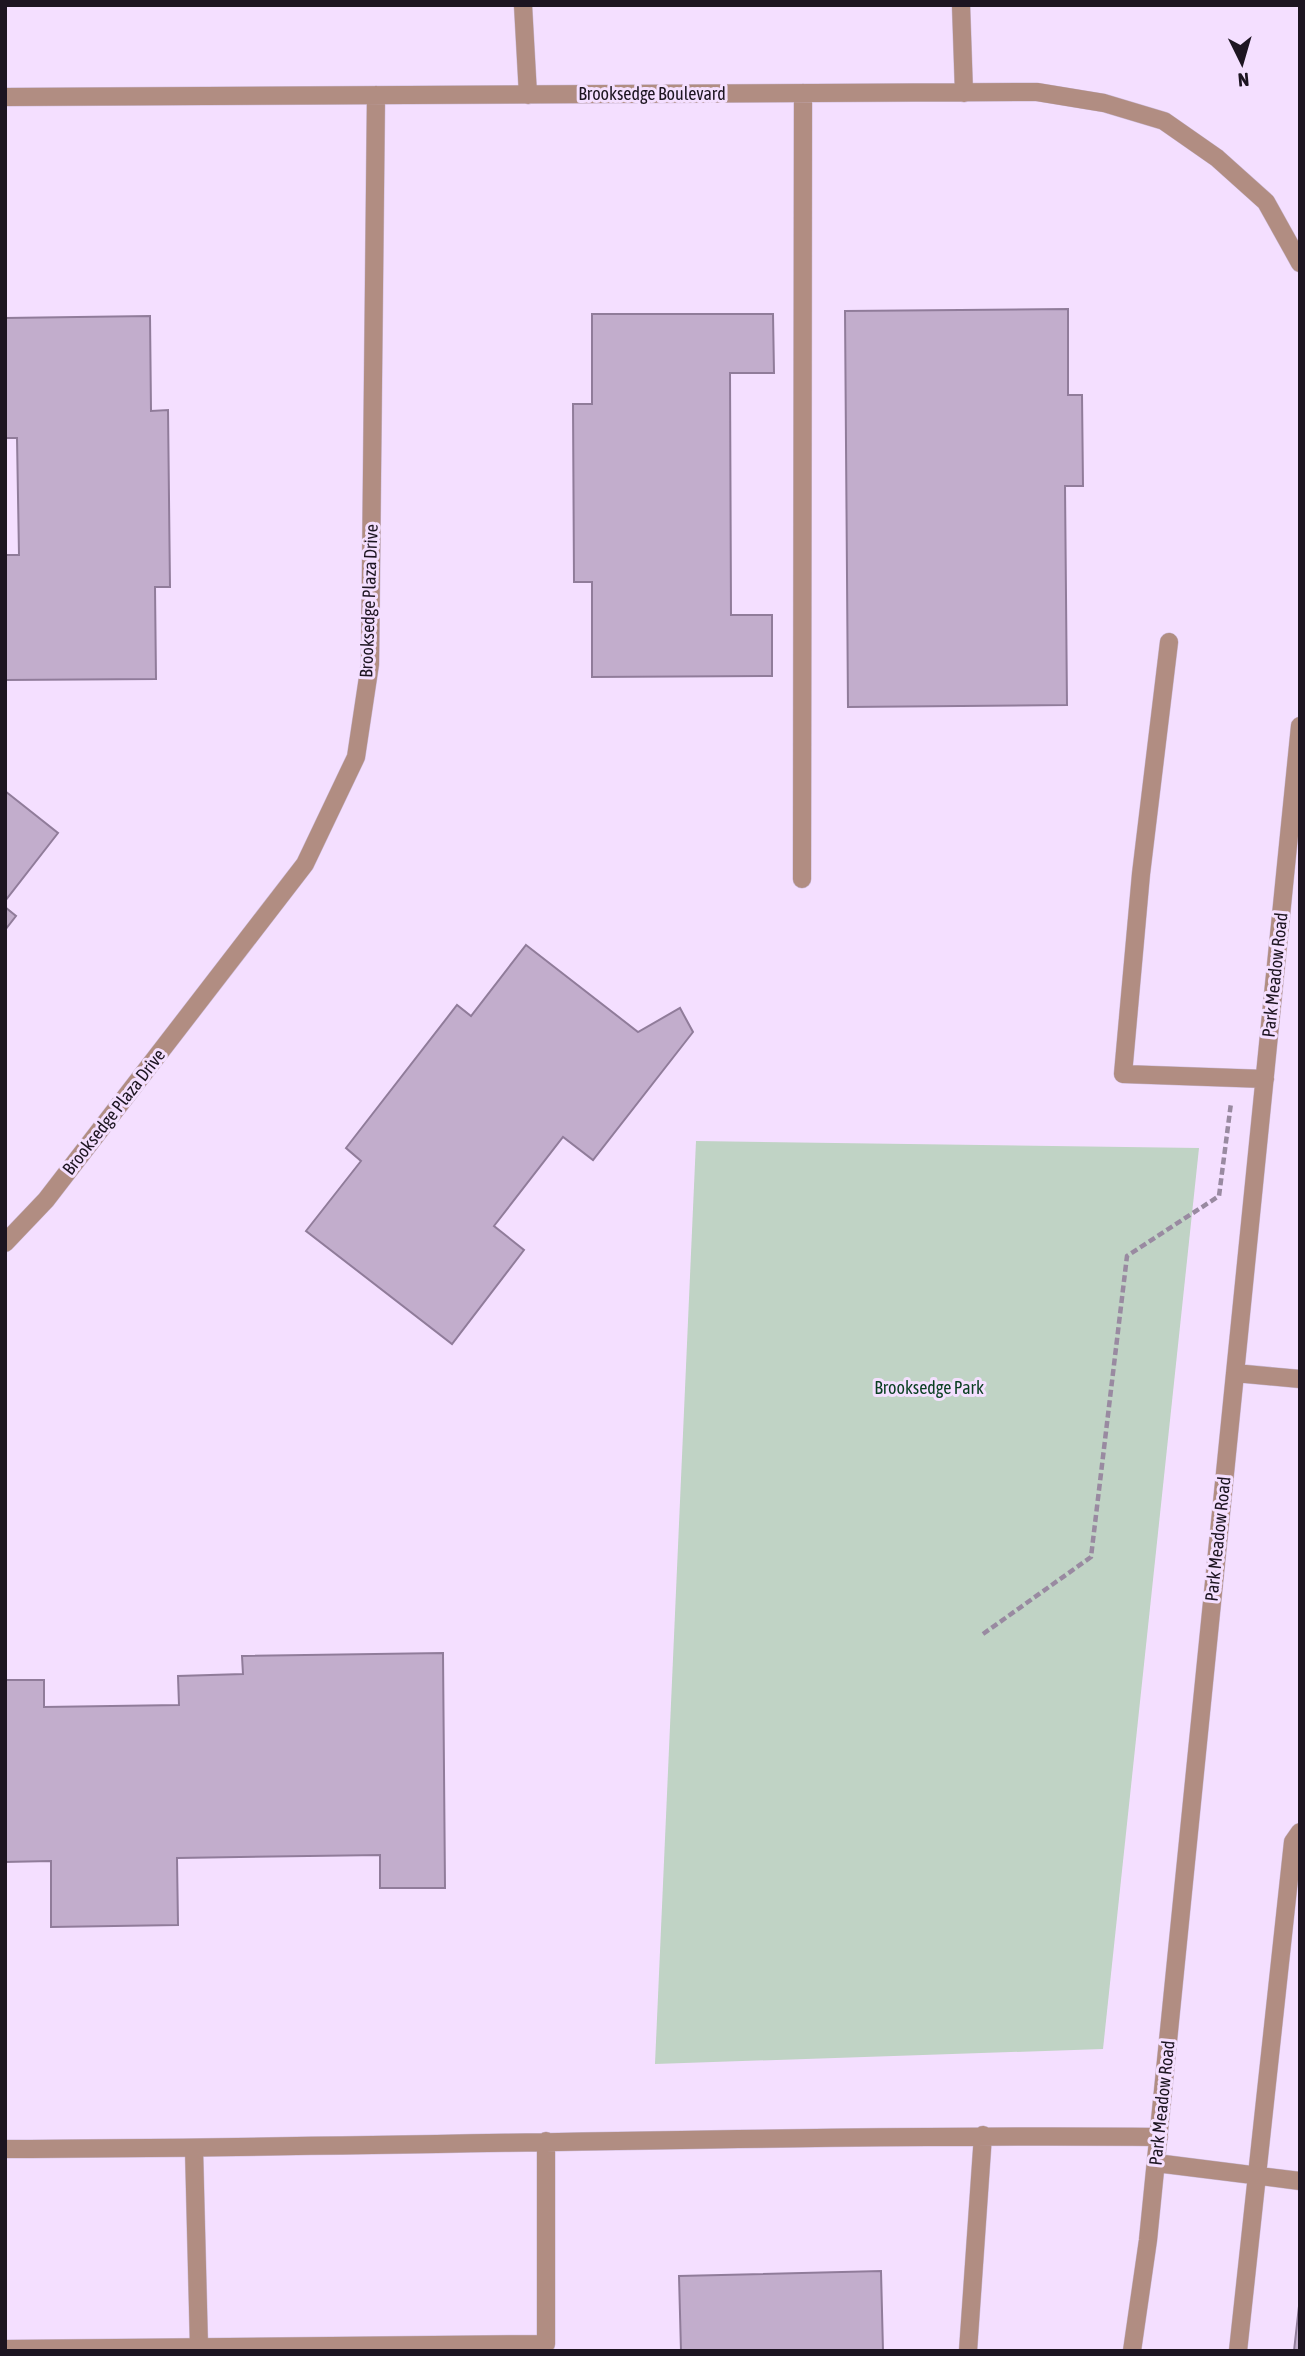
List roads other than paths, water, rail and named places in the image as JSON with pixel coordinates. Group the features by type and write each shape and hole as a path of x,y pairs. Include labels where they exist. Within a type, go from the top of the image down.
{"street":[{"path":"523,5 528,94"},
{"path":"961,5 964,93"},
{"name":"Brooksedge Boulevard","path":"5,97 1037,92 1104,103 1164,121 1217,158 1266,202 1300,263"},
{"path":"803,93 803,879"},
{"name":"Brooksedge Plaza Drive","path":"5,1243 46,1200 305,864 356,757 370,664 376,95"},
{"path":"1169,642 1141,874 1123,1074 1265,1079"},
{"name":"Park Meadow Road","path":"1132,2351 1156,2163 1300,726"},
{"path":"1235,1373 1300,1380"},
{"path":"1238,2351 1293,1842 1300,1832"},
{"path":"968,2351 983,2135"},
{"path":"5,2149 194,2149 983,2135 1158,2137"},
{"path":"5,2349 546,2344 546,2141"},
{"path":"194,2149 199,2347"},
{"path":"1156,2163 1300,2181"}],"park label":[{"name":"Brooksedge Park","path":"929,1388"}]}
